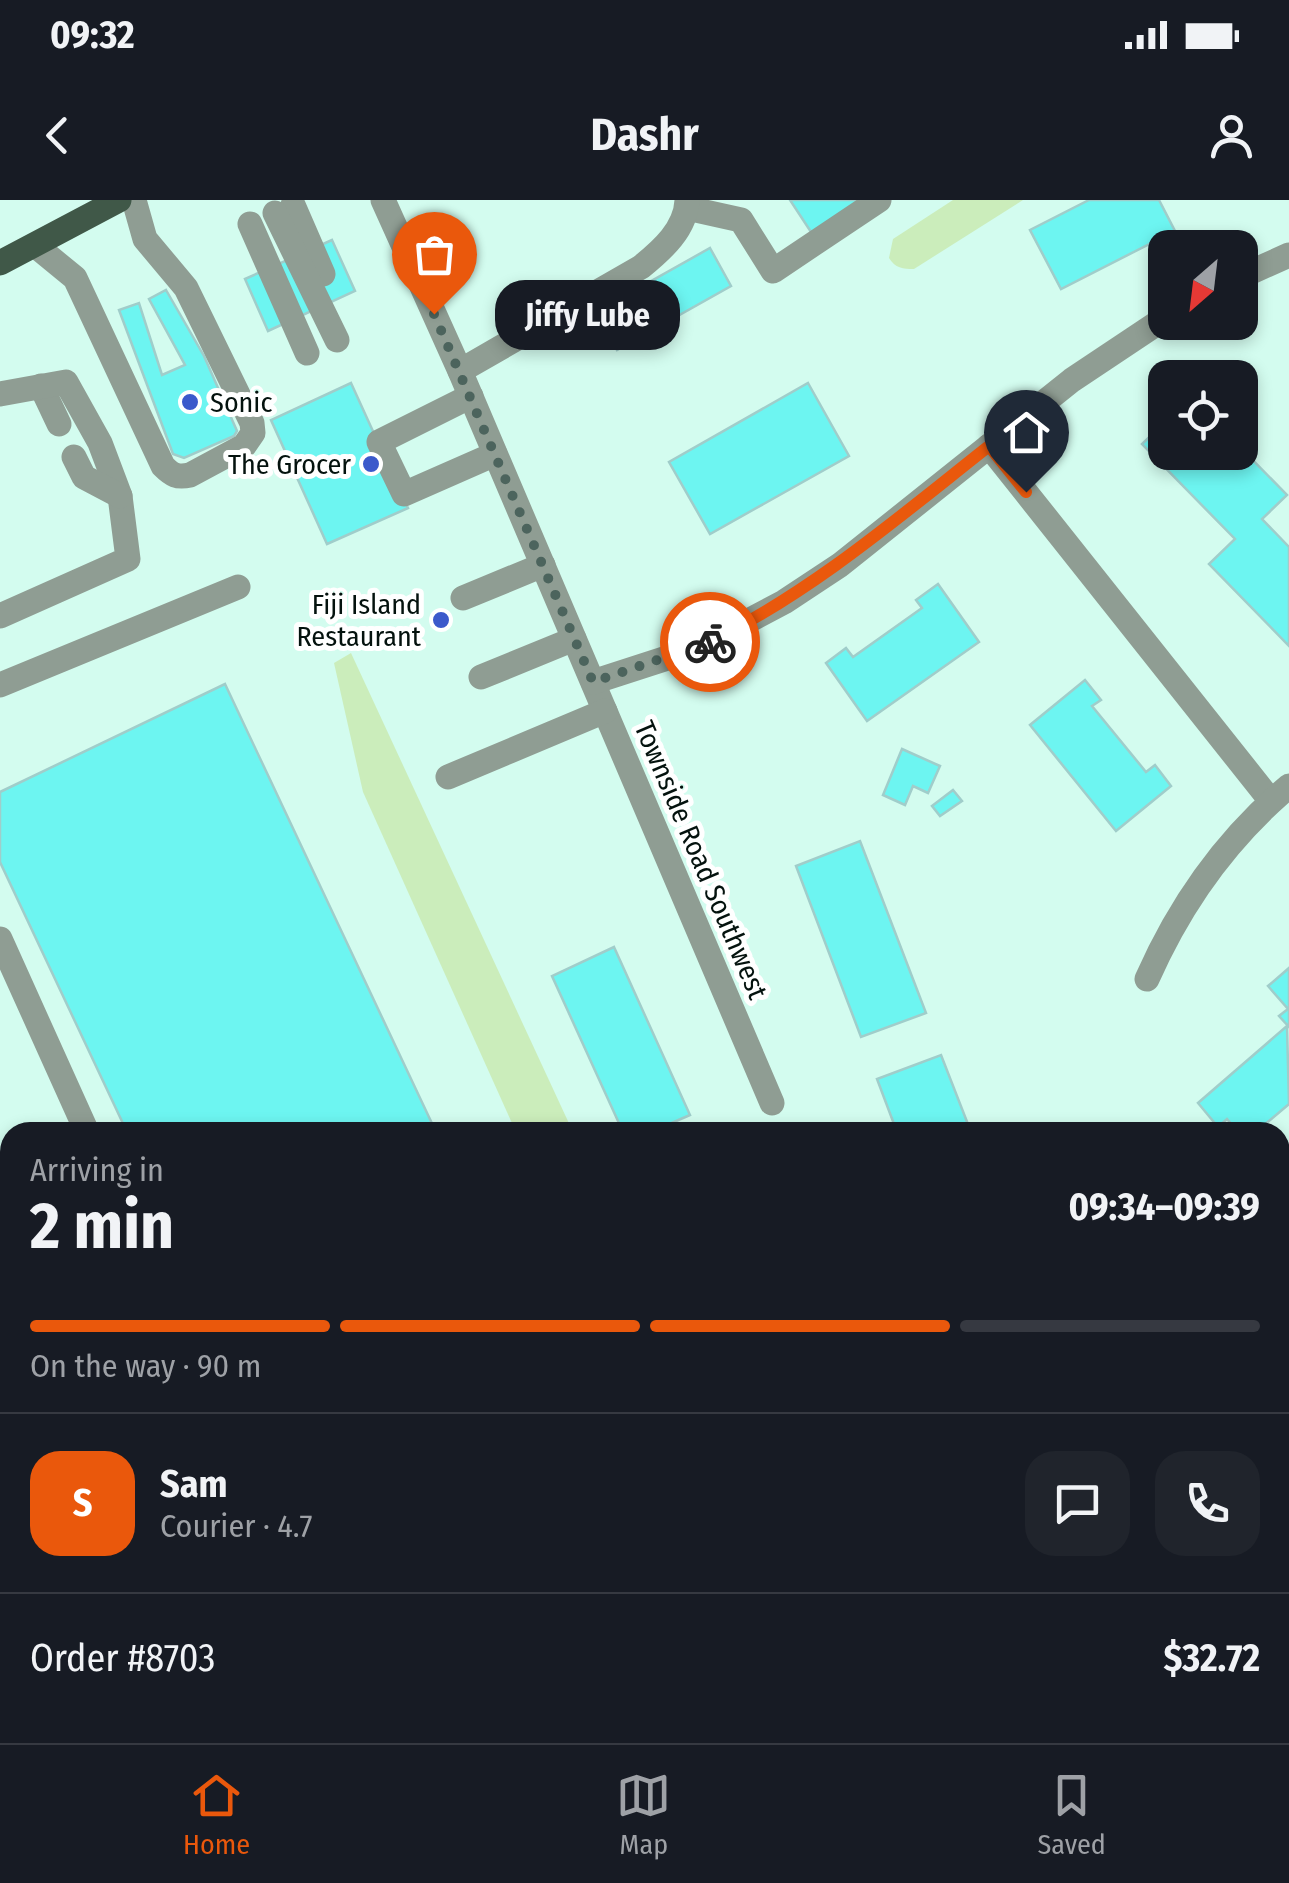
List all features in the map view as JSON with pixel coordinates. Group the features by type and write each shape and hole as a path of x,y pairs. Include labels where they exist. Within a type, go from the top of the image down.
{"main road":[{"path":"0,264 119,200"}],"street":[{"path":"36,246 75,278 164,466 180,478 190,475 244,446 254,432 186,288 145,238 134,200"},
{"name":"Townside Road Southwest","path":"383,200 496,454 772,1103"},
{"path":"460,371 641,267 662,250 678,228 687,204 741,220 773,271 879,200"},
{"path":"323,346 263,218 323,346"},
{"path":"1258,269 1289,256"},
{"path":"593,682 694,649 784,602 840,565 1072,380 1148,329"},
{"path":"0,394 66,382 100,442 120,496 128,559 0,616"},
{"path":"41,386 58,424"},
{"path":"471,396 379,442 404,494 496,454"},
{"path":"989,446 1280,794 1237,836 1195,888 1169,929 1146,979"},
{"path":"74,457 84,478 120,496"},
{"path":"463,598 543,564"},
{"path":"0,685 238,588"},
{"path":"481,677 574,640"},
{"path":"448,778 605,710"},
{"path":"0,939 82,1122"}],"green space":[{"path":"953,200 1023,200 914,269 894,264 889,258 893,239"},
{"path":"351,653 568,1122 512,1122 363,792 334,663"}],"building":[{"path":"790,200 866,200 813,235"},
{"path":"1089,200 1159,200 1174,230 1148,230 1148,245 1061,289 1030,230"},
{"path":"332,240 355,291 268,331 245,279"},
{"path":"710,248 731,286 617,350 596,312"},
{"path":"166,290 204,356 237,431 234,436 184,458 173,454 119,310 139,303 162,375 185,365 149,299"},
{"path":"351,383 408,508 327,544 271,420"},
{"path":"808,383 849,456 710,534 669,462"},
{"path":"1258,465 1287,495 1262,519 1289,547 1289,646 1209,564 1235,539 1167,470 1258,470"},
{"path":"938,584 979,642 867,721 826,663 846,648 853,657 922,608 916,600"},
{"path":"1085,680 1101,700 1092,706 1146,772 1155,765 1171,786 1116,831 1030,725"},
{"path":"225,684 431,1122 122,1122 0,862 0,792"},
{"path":"902,749 940,766 928,793 913,786 905,805 883,795"},
{"path":"953,790 962,801 940,816 932,806"},
{"path":"860,841 926,1013 861,1037 796,866"},
{"path":"614,947 690,1115 674,1122 618,1122 552,976"},
{"path":"1289,968 1289,1027 1279,1016 1288,1009 1268,986"},
{"path":"1287,1026 1289,1104 1268,1122 1214,1122 1198,1103"},
{"path":"941,1055 967,1122 893,1122 877,1079"}],"way so far":[{"path":"434,314 593,682 710,642"}],"place":[{"name":"Jiffy Lube","path":"434,314"},
{"name":"Sonic","path":"190,402"},
{"name":"The Grocer","path":"371,464"},
{"name":"Fiji Island Restaurant","path":"441,620"}],"route":[{"path":"710,642 784,602 840,565 989,446 1026,492"}]}
